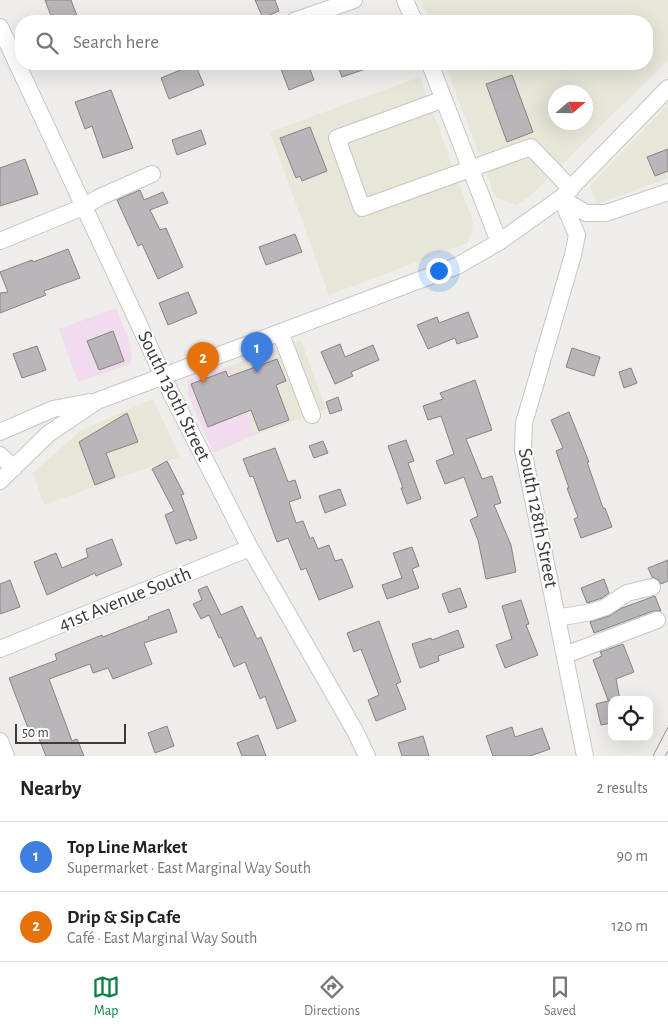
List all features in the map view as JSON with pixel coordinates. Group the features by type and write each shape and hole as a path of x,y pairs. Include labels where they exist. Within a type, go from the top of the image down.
{"street":[{"path":"311,15 354,0"},
{"path":"405,0 411,15"},
{"name":"South 130th Street","path":"0,27 4,45 15,67"},
{"name":"South 130th Street","path":"16,70 84,207 162,376 250,548 355,731 367,756"},
{"path":"432,70 499,242"},
{"path":"0,432 53,409 97,401 457,266 499,242 566,193 668,88"},
{"path":"444,99 337,138 362,208 531,147 566,193 586,213 606,213 668,192"},
{"path":"0,241 84,207 100,197 152,174"},
{"name":"South 128th Street","path":"566,193 577,235 573,255 524,423 523,450 585,756"},
{"path":"280,332 312,415"},
{"path":"0,481 48,434 97,401"},
{"path":"0,454 14,468"},
{"name":"41st Avenue South","path":"0,650 250,548"},
{"path":"557,618 591,612 606,607 627,593 652,587"},
{"path":"565,655 657,620"},
{"path":"0,741 6,756"}],"shaded area":[{"path":"421,0 668,0 668,60 529,197 516,205 496,198 447,70 653,70 653,15 427,15"},
{"path":"420,77 473,222 472,231 467,243 329,295 270,132"},
{"path":"668,104 668,178 597,204 590,186"},
{"path":"116,308 130,343 132,355 130,364 78,382 59,329"},
{"path":"301,340 326,409 255,435 230,366"},
{"path":"230,366 255,435 213,453 188,394 188,380"},
{"path":"153,399 180,456 44,505 33,473 81,430"}],"building":[{"path":"45,0 71,0 77,15 51,15"},
{"path":"255,0 275,0 279,11 270,15 262,15"},
{"path":"180,70 198,70 204,85 169,99 161,78"},
{"path":"281,70 310,70 314,80 289,90"},
{"path":"339,70 362,70 342,77"},
{"path":"512,75 533,132 507,142 486,84"},
{"path":"111,90 133,148 103,158 92,126 85,129 75,102"},
{"path":"310,127 327,171 302,181 300,176 296,178 280,138"},
{"path":"201,130 206,144 177,155 172,140"},
{"path":"668,149 668,171 655,176 647,157"},
{"path":"25,159 38,194 0,206 0,168"},
{"path":"140,190 144,200 163,192 168,203 150,210 160,230 166,228 183,267 158,279 142,244 138,246 117,200"},
{"path":"295,234 302,252 266,265 259,247"},
{"path":"68,249 80,278 44,291 46,295 0,313 0,293 8,292 0,272"},
{"path":"188,292 197,313 168,325 159,303"},
{"path":"468,312 478,337 457,344 455,338 428,349 417,325 437,317 439,323"},
{"path":"113,331 124,361 99,370 87,341"},
{"path":"340,344 345,357 373,345 379,360 351,372 353,376 335,384 321,352"},
{"path":"37,346 46,370 22,378 13,354"},
{"path":"572,348 600,357 594,376 566,367"},
{"path":"277,359 286,381 276,385 289,420 259,431 251,410 208,427 191,384 226,371 228,377"},
{"path":"631,368 637,383 624,388 619,372"},
{"path":"475,380 492,430 466,439 482,479 492,476 501,503 494,505 511,545 516,572 486,579 478,540 470,520 478,516 464,477 445,484 436,461 454,454 441,416 428,420 423,406 443,399 440,393"},
{"path":"338,397 342,410 330,414 326,402"},
{"path":"569,412 589,462 587,462 603,508 605,508 612,527 581,538 574,519 578,517 556,451 563,448 551,420"},
{"path":"127,413 138,442 106,453 115,477 95,485 79,442"},
{"path":"406,440 414,461 408,463 421,499 407,504 388,446"},
{"path":"323,441 328,453 314,458 309,446"},
{"path":"275,448 288,482 295,480 301,498 289,502 296,523 303,521 310,539 313,537 318,549 329,545 335,561 342,559 353,587 319,600 306,568 301,570 288,538 277,542 253,476 250,477 243,459"},
{"path":"167,461 184,494 181,495 197,538 176,544 165,515 174,511 152,469"},
{"path":"340,489 346,505 325,513 319,496"},
{"path":"112,539 122,565 96,576 95,573 47,595 34,562 56,553 62,568 88,557 86,549"},
{"path":"412,547 419,566 412,569 419,588 387,599 382,585 402,578 393,553"},
{"path":"668,560 668,581 661,584 659,580 652,577 648,568"},
{"path":"604,579 609,593 602,598 587,603 581,588"},
{"path":"10,580 20,607 0,614 0,584"},
{"path":"207,586 221,615 242,606 257,639 261,637 296,721 277,729 265,696 260,699 245,662 234,667 209,615 201,619 193,604 202,600 198,590"},
{"path":"460,588 467,607 449,613 442,594"},
{"path":"655,596 661,611 653,611 594,633 590,622"},
{"path":"521,600 529,624 526,625 538,655 505,668 496,645 512,639 502,606"},
{"path":"169,609 177,632 144,643 152,664 113,679 108,668 93,673 90,664 49,679 72,741 77,739 84,756 46,756 37,734 31,736 9,678 57,660 55,654 149,619 148,617"},
{"path":"379,621 401,682 396,684 406,709 376,721 368,700 379,695 361,649 354,652 347,633"},
{"path":"458,630 464,647 438,656 439,661 420,668 412,644 431,638 432,640"},
{"path":"623,644 634,672 616,679 619,696 608,696 608,700 593,660 602,656 600,652"},
{"path":"608,701 608,724 601,725 596,704"},
{"path":"167,726 174,746 155,753 148,733"},
{"path":"512,727 515,737 542,728 550,749 530,756 493,756 486,736"},
{"path":"258,735 266,756 242,756 237,743"},
{"path":"423,736 429,756 402,756 398,743"}],"tram line":[{"path":"653,756 668,727"},
{"path":"665,756 668,751"}],"place":[{"name":"Top Line Market","path":"257,373"},
{"name":"Drip & Sip Cafe","path":"203,383"}]}
